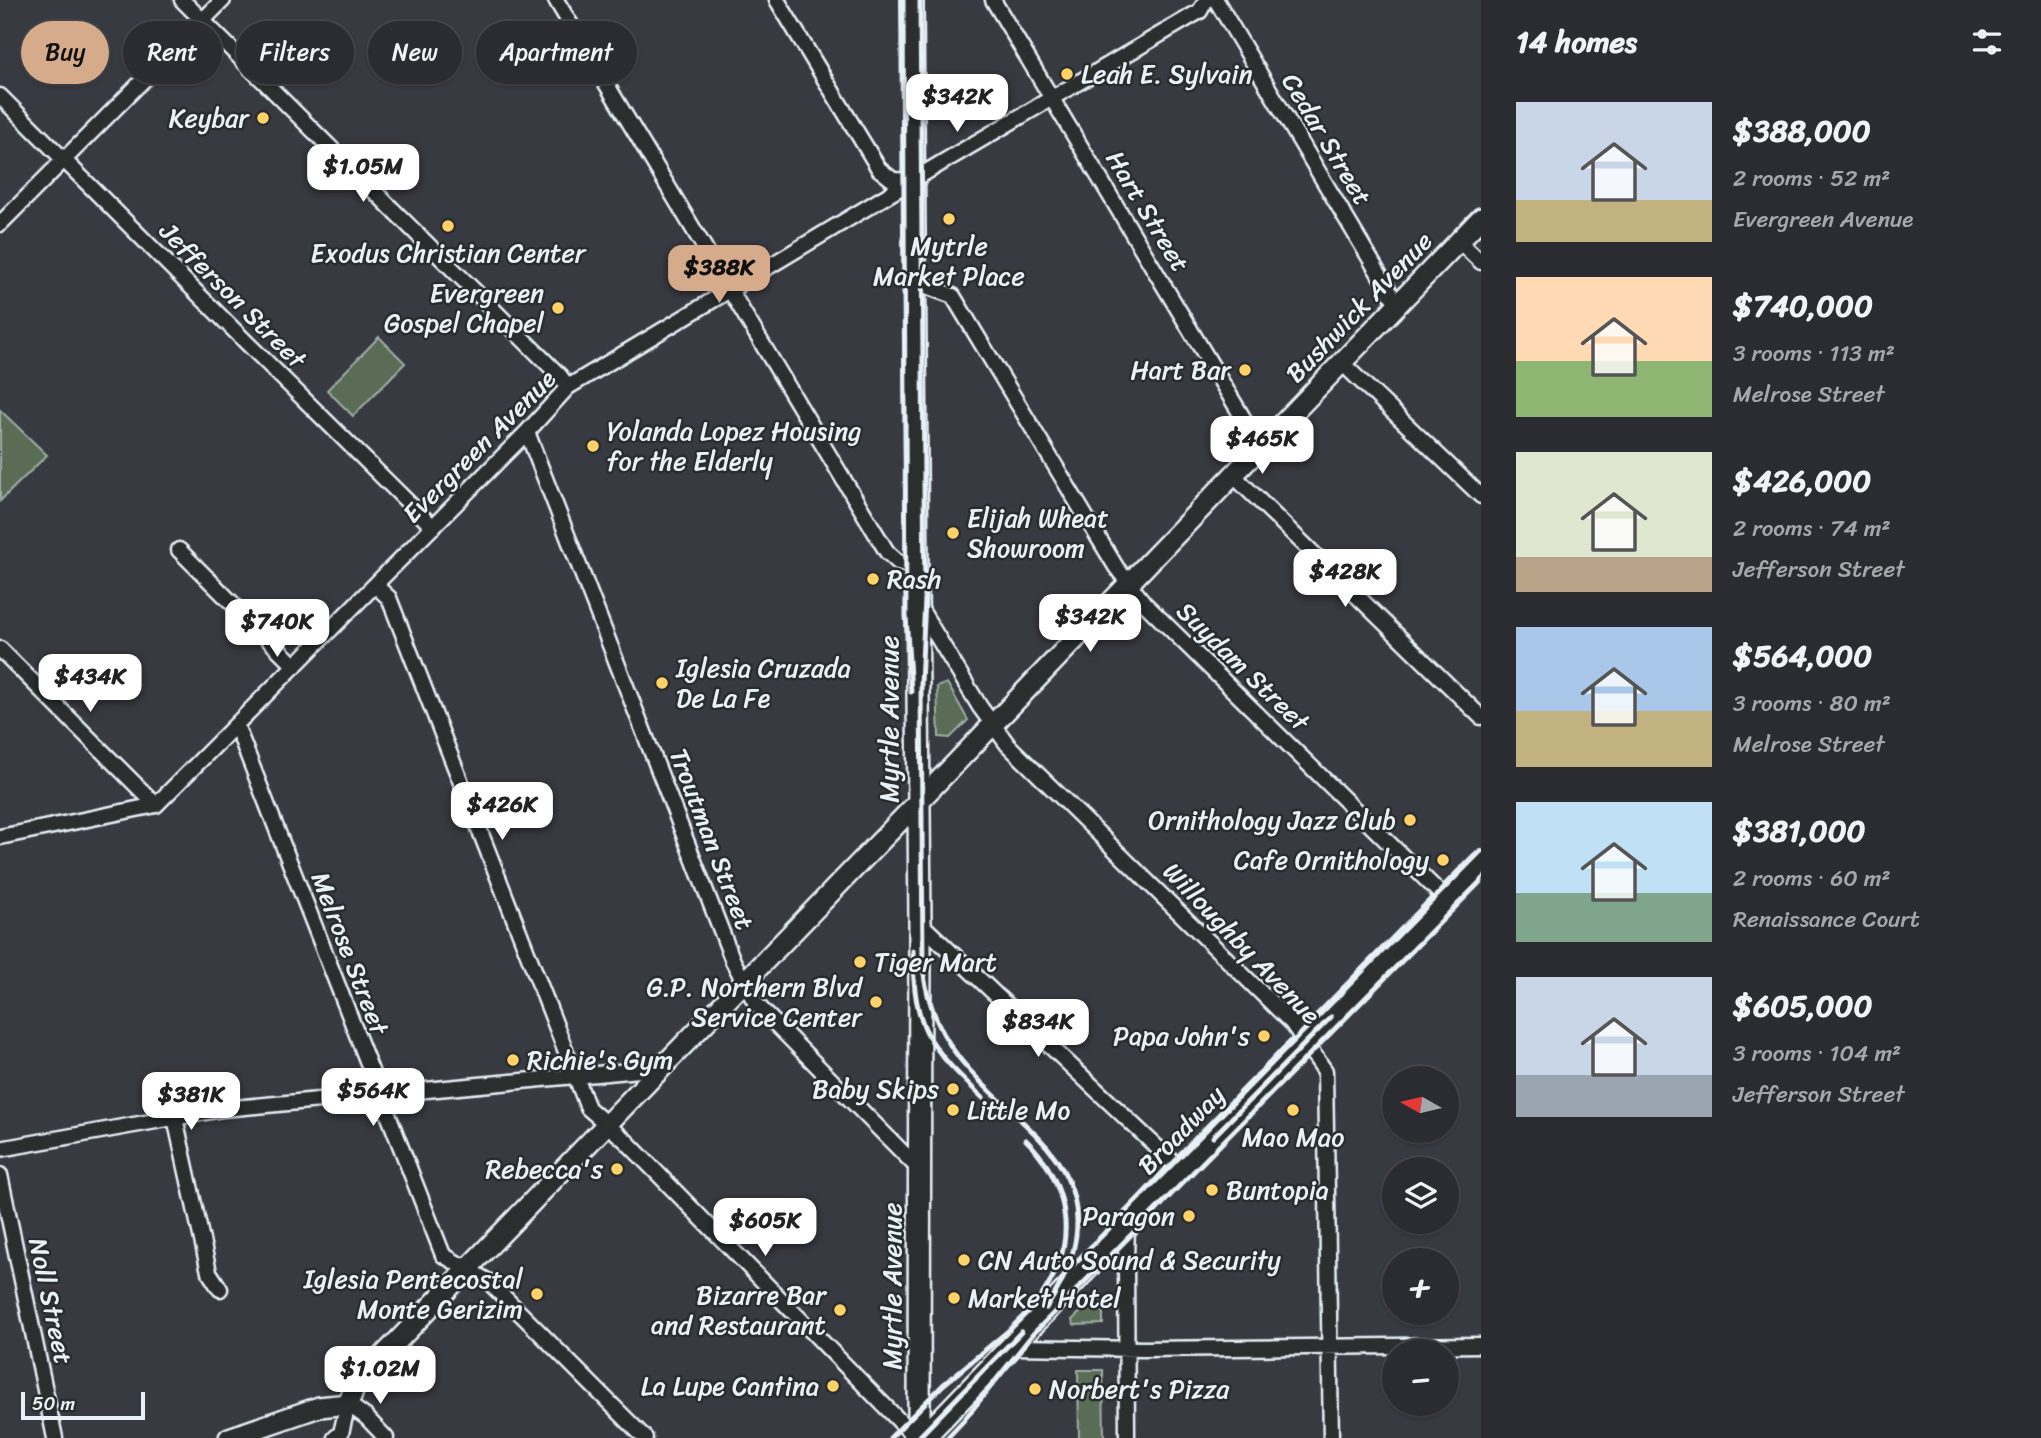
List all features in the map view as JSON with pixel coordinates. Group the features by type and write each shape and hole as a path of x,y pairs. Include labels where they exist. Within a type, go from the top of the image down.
{"main road":[{"name":"Myrtle Avenue","path":"912,0 920,923 920,1438"},
{"name":"Bushwick Avenue","path":"348,1404 356,1384 1481,218"},
{"name":"Broadway","path":"920,1438 1481,863"},
{"path":"229,1438 319,1407 348,1404"}],"street":[{"path":"182,0 560,376 568,387"},
{"path":"0,224 223,0"},
{"path":"556,0 887,552 898,562 916,567"},
{"path":"777,0 878,169 893,180 913,181"},
{"name":"Hart Street","path":"993,0 1261,448"},
{"name":"Evergreen Avenue","path":"156,805 527,432 568,387 1200,11 1206,0"},
{"name":"Cedar Street","path":"1216,0 1397,304"},
{"name":"Jefferson Street","path":"0,96 433,527"},
{"path":"1459,241 1481,262"},
{"name":"Suydam Street","path":"915,282 953,296 1116,567 1144,603 1446,899"},
{"path":"1342,363 1481,496"},
{"name":"Troutman Street","path":"527,432 733,961 744,982 756,1004 921,1171"},
{"path":"1234,476 1481,717"},
{"path":"179,550 295,666"},
{"path":"375,584 389,598 587,1108 626,1141 920,1438"},
{"name":"Willoughby Avenue","path":"916,601 980,706 1008,745 1292,1023 1325,1071 1331,1438"},
{"path":"0,649 156,805"},
{"name":"Melrose Street","path":"236,725 443,1255 489,1282 645,1438"},
{"path":"0,837 156,805"},
{"path":"920,923 1180,1170"},
{"path":"0,1149 223,1109 661,1068"},
{"path":"175,1118 209,1272 220,1289"},
{"name":"Noll Street","path":"0,1175 55,1438"},
{"path":"1127,1227 1127,1438"},
{"path":"1011,1347 1126,1349 1481,1345"},
{"path":"335,1438 341,1433 348,1404 366,1417 386,1438"}],"green space":[{"path":"379,337 405,363 353,416 327,390"},
{"path":"0,410 47,455 0,501"},
{"path":"947,683 968,720 950,738 939,737 937,687"},
{"path":"1101,1293 1103,1324 1074,1325 1072,1320"},
{"path":"1078,1370 1103,1370 1104,1438 1079,1438"}],"railway":[{"path":"903,0 906,616 911,692"},
{"path":"920,0 925,599 921,683 923,966 930,1003 953,1049 978,1080 1039,1138 1056,1158 1068,1179 1075,1200 1075,1243 1069,1264 1046,1308"},
{"path":"1070,1268 1481,851"},
{"path":"947,1438 1033,1334 1481,881"},
{"path":"913,951 916,1000 928,1034 949,1064 983,1098"},
{"path":"1213,1137 1331,1017"},
{"path":"1026,1140 1038,1153 1056,1183 1065,1216 1063,1251 1053,1277 1038,1301"},
{"path":"890,1438 943,1385 1007,1332 1044,1296"},
{"path":"918,1438 1021,1332"}],"place":[{"name":"Leah E. Sylvain","path":"1067,74"},
{"name":"Keybar","path":"263,118"},
{"name":"Mytrle Market Place","path":"949,219"},
{"name":"Exodus Christian Center","path":"448,226"},
{"name":"Evergreen Gospel Chapel","path":"558,308"},
{"name":"Hart Bar","path":"1245,370"},
{"name":"Yolanda Lopez Housing for the Elderly","path":"593,446"},
{"name":"Elijah Wheat Showroom","path":"953,533"},
{"name":"Rash","path":"873,579"},
{"name":"Iglesia Cruzada De La Fe","path":"662,683"},
{"name":"Ornithology Jazz Club","path":"1410,820"},
{"name":"Cafe Ornithology","path":"1443,860"},
{"name":"Tiger Mart","path":"860,962"},
{"name":"G.P. Northern Blvd Service Center","path":"876,1002"},
{"name":"Papa John's","path":"1264,1036"},
{"name":"Richie's Gym","path":"513,1060"},
{"name":"Baby Skips","path":"953,1089"},
{"name":"Little Mo","path":"953,1110"},
{"name":"Mao Mao","path":"1293,1110"},
{"name":"Rebecca's","path":"617,1169"},
{"name":"Buntopia","path":"1212,1190"},
{"name":"Paragon","path":"1189,1216"},
{"name":"CN Auto Sound & Security","path":"964,1260"},
{"name":"Iglesia Pentecostal Monte Gerizim","path":"537,1294"},
{"name":"Market Hotel","path":"954,1298"},
{"name":"Bizarre Bar and Restaurant","path":"840,1310"},
{"name":"La Lupe Cantina","path":"833,1386"},
{"name":"Norbert's Pizza","path":"1035,1389"}]}
